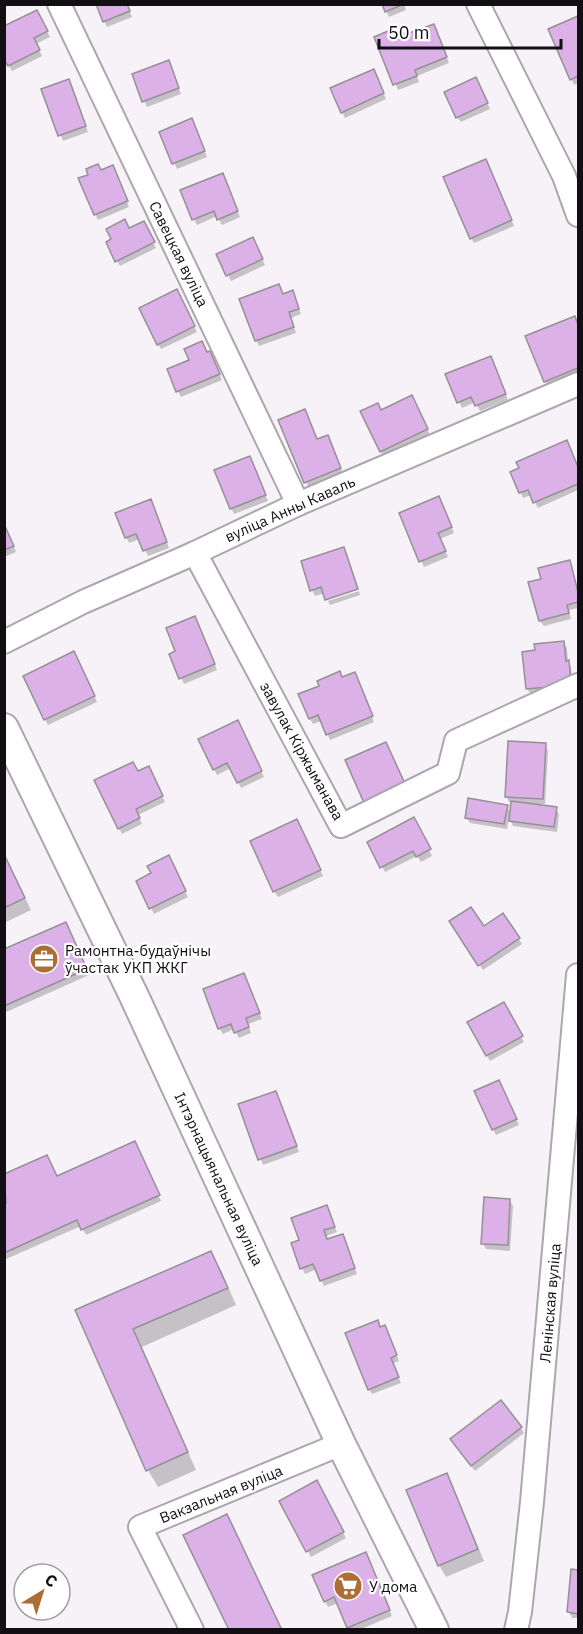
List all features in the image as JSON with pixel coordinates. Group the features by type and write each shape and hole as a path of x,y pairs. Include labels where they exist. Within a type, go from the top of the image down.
{"street":[{"name":"Савецкая вуліца","path":"59,4 298,504"},
{"path":"478,4 564,176 579,215"},
{"name":"вуліца Анны Каваль","path":"4,642 83,602 195,553 298,504 579,384"},
{"name":"завулак Кіржыманава","path":"195,553 341,826 448,772 456,741 579,685"},
{"name":"Інтэрнацыянальная вуліца","path":"4,728 134,996 341,1444 434,1629"},
{"name":"Ленінская вуліца","path":"516,1629 520,1612 532,1502 579,975"},
{"name":"Вакзальная вуліца","path":"192,1629 140,1527 341,1444"}],"building":[{"path":"96,4 127,4 130,11 103,22"},
{"path":"382,4 404,4 385,12"},
{"path":"37,10 48,31 34,38 40,50 8,66 4,59 4,26"},
{"path":"578,16 578,76 570,80 548,29"},
{"path":"434,24 447,57 415,70 417,76 393,85 374,37 400,26 404,35"},
{"path":"169,60 179,88 142,102 132,74"},
{"path":"374,69 384,93 341,113 330,88"},
{"path":"476,77 488,103 456,118 444,92"},
{"path":"69,79 86,126 58,136 41,89"},
{"path":"192,118 205,151 172,164 159,132"},
{"path":"486,159 512,220 470,239 443,177"},
{"path":"98,164 101,170 113,165 128,201 94,215 78,178 88,175 86,169"},
{"path":"223,173 238,211 217,220 214,211 192,220 180,190"},
{"path":"125,219 129,228 144,221 155,242 115,262 106,242 111,239 106,229"},
{"path":"253,237 263,259 226,276 216,254"},
{"path":"279,284 283,294 293,290 299,309 289,312 294,327 255,341 239,299"},
{"path":"177,289 195,326 157,345 139,308"},
{"path":"575,316 578,325 578,368 544,382 525,336"},
{"path":"202,341 207,352 210,351 220,374 176,392 167,369 189,360 184,349"},
{"path":"491,356 506,394 475,406 471,397 457,403 445,374"},
{"path":"412,395 428,429 380,452 360,411 378,403 381,410"},
{"path":"305,409 317,439 328,435 341,468 304,483 278,420"},
{"path":"567,440 578,467 578,484 533,503 528,490 519,493 510,472 519,468 516,462"},
{"path":"250,456 266,495 230,509 214,470"},
{"path":"439,496 452,527 438,533 446,551 419,562 399,513"},
{"path":"151,499 167,542 143,551 136,534 125,538 115,513"},
{"path":"4,524 14,546 4,550"},
{"path":"344,547 358,589 325,600 321,587 310,591 301,561"},
{"path":"570,560 578,592 578,602 567,605 569,613 539,621 528,582 541,579 538,568"},
{"path":"195,616 215,664 179,679 169,654 175,651 166,628"},
{"path":"564,641 566,661 569,660 571,685 526,689 522,652 535,650 534,644"},
{"path":"74,651 95,696 44,720 23,676"},
{"path":"340,671 342,677 355,672 373,716 326,735 318,715 309,719 298,694 319,686 317,681"},
{"path":"238,720 262,771 237,783 227,763 213,770 198,739"},
{"path":"508,741 546,743 543,799 505,797"},
{"path":"386,742 406,786 365,805 345,760"},
{"path":"133,762 138,771 149,766 163,796 136,809 140,818 118,829 94,780"},
{"path":"468,798 508,805 504,824 465,818"},
{"path":"511,801 557,807 554,827 509,821"},
{"path":"414,817 431,849 416,857 413,851 380,868 367,842"},
{"path":"297,819 321,870 273,892 250,841"},
{"path":"4,854 25,898 4,908"},
{"path":"169,855 186,891 149,909 136,881 151,873 147,866"},
{"path":"471,907 484,926 503,913 520,938 478,966 449,921"},
{"name":"Рамонтна-будаўнічы ўчастак УКП ЖКГ","path":"66,922 87,969 4,1006 4,949"},
{"path":"244,973 260,1013 246,1018 249,1027 234,1033 231,1024 218,1029 203,989"},
{"path":"504,1002 523,1036 486,1056 467,1022"},
{"path":"499,1080 517,1119 492,1130 474,1091"},
{"path":"276,1091 297,1146 258,1160 238,1104"},
{"path":"135,1141 160,1195 81,1230 77,1220 4,1253 4,1204 6,1203 4,1174 47,1155 57,1176"},
{"path":"484,1197 510,1199 508,1245 481,1244"},
{"path":"327,1205 335,1227 324,1230 327,1239 343,1234 355,1268 320,1281 313,1264 300,1269 291,1243 299,1240 291,1218"},
{"path":"211,1251 228,1288 133,1329 188,1452 146,1471 75,1310"},
{"path":"378,1320 380,1327 385,1325 397,1355 391,1358 399,1377 368,1390 345,1333"},
{"path":"501,1400 522,1427 471,1466 450,1439"},
{"path":"447,1473 478,1549 438,1566 406,1490"},
{"path":"317,1480 344,1532 306,1552 279,1501"},
{"path":"227,1514 282,1630 229,1630 183,1535"},
{"name":"У дома","path":"366,1552 390,1610 347,1628 334,1597 324,1602 312,1575"},
{"path":"571,1569 578,1570 578,1614 567,1612"}],"place":[{"name":"Рамонтна-будаўнічы ўчастак УКП ЖКГ","path":"44,959"},
{"name":"У дома","path":"348,1586"}]}
